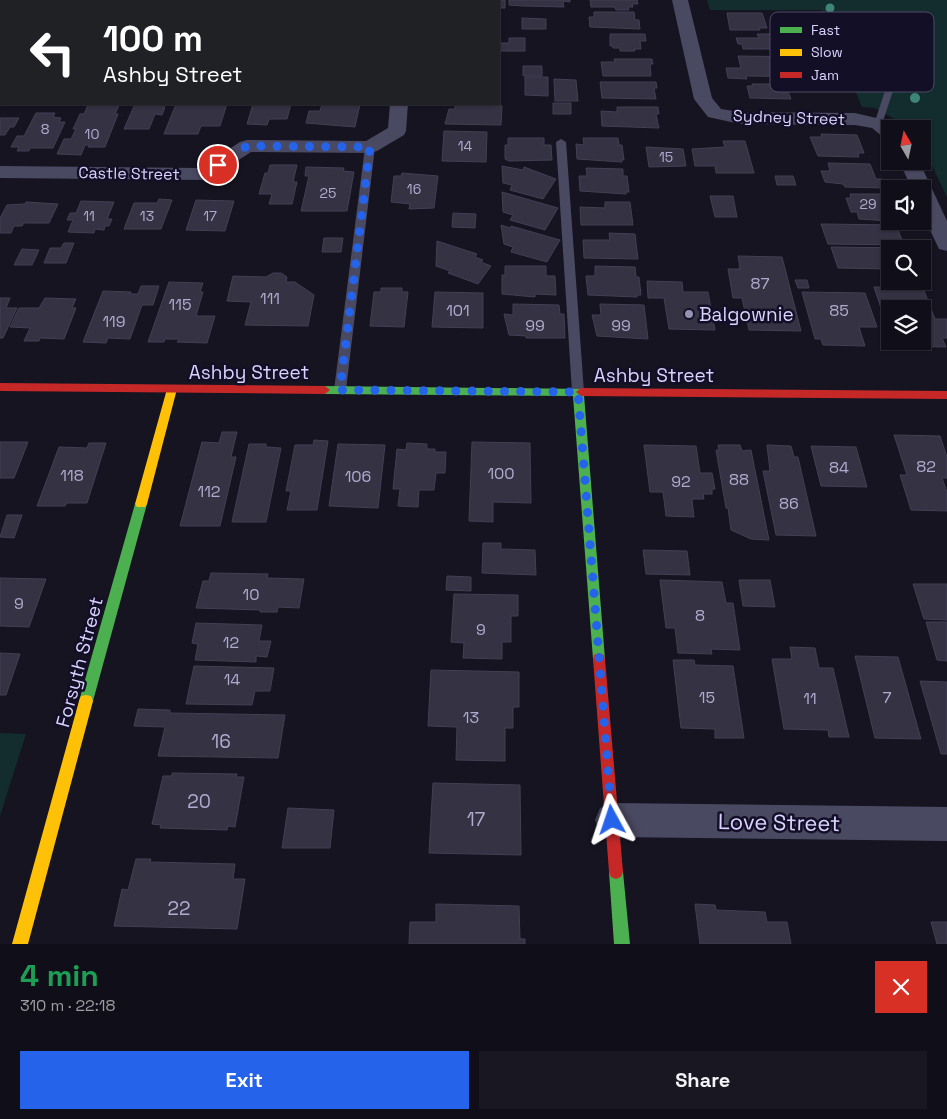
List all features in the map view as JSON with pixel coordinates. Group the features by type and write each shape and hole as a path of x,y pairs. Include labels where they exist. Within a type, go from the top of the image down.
{"street":[{"name":"Sydney Street","path":"680,0 703,99 716,113 740,118 855,119 881,128"},
{"path":"370,147 397,131 399,105"},
{"name":"Castle Street","path":"0,172 204,174 247,146 370,147"},
{"path":"931,209 947,244"},
{"name":"Ashby Street","path":"0,387 947,395"},
{"name":"Forsyth Street","path":"20,944 172,388"},
{"path":"578,392 622,944"},
{"name":"Love Street","path":"612,820 947,824"}],"lane":[{"path":"886,120 890,92"},
{"path":"561,142 578,392"},
{"path":"340,390 370,147"}],"green space":[{"path":"707,0 947,0 947,197 931,164 931,120 896,120 875,108 862,107 856,92 934,92 934,12 822,12 821,10 710,10"},
{"path":"0,733 26,734 0,816"}],"building":[{"path":"500,0 505,0 505,8 500,8"},
{"path":"509,0 570,0 570,2 563,1 564,7 523,6 509,5"},
{"path":"590,0 637,0 638,4 632,4 633,7 628,7 629,10 616,10 615,7 591,7"},
{"path":"594,12 634,12 635,20 639,20 640,29 590,27 589,17 594,17"},
{"path":"727,13 762,13 767,28 759,28 760,30 730,30"},
{"path":"522,18 546,19 546,29 522,29"},
{"path":"610,34 645,34 646,41 640,41 641,49 620,51 620,48 610,46"},
{"path":"757,34 770,34 770,49 743,49 742,44 738,44 736,38 759,38"},
{"path":"509,38 525,38 525,51 500,51 500,43 509,43"},
{"path":"738,56 770,56 770,76 746,76 747,79 728,78 726,68 741,68"},
{"path":"614,59 652,59 653,64 650,64 651,76 603,76 601,62 615,62"},
{"path":"523,66 542,66 542,76 523,76"},
{"path":"525,77 548,77 548,96 525,95"},
{"path":"554,79 576,80 578,101 555,101"},
{"path":"600,82 656,82 657,88 654,88 656,99 602,98"},
{"path":"752,84 770,84 770,92 788,92 791,99 750,98 747,86 753,86"},
{"path":"553,103 571,103 571,114 553,114"},
{"path":"88,105 119,105 115,114 118,114 105,147 88,147 89,145 85,145 81,155 57,154 64,139 71,139 76,129 73,129 80,114 84,114"},
{"path":"135,105 163,105 162,107 165,107 162,115 155,114 149,129 124,129"},
{"path":"176,105 227,105 220,126 201,126 198,134 164,134"},
{"path":"253,105 291,105 287,119 269,119 267,125 247,124"},
{"path":"322,105 360,105 355,127 306,123 309,111 320,111"},
{"path":"455,105 502,106 501,125 445,124 449,109 455,109"},
{"path":"617,107 658,107 659,114 656,114 659,128 602,126 601,111 617,112"},
{"path":"36,113 55,113 53,117 61,118 59,122 65,122 53,148 30,148 29,151 17,151 19,147 11,147 17,136 24,136"},
{"path":"0,118 19,118 14,127 10,127 5,135 0,135"},
{"path":"444,131 487,132 486,162 442,161"},
{"path":"821,134 857,135 864,153 858,153 859,157 818,156 810,137 822,137"},
{"path":"508,138 544,138 544,145 551,145 552,160 509,161 505,159 505,145 508,145"},
{"path":"583,138 618,138 619,145 622,145 624,160 621,160 622,162 577,159 576,144 584,145"},
{"path":"723,141 745,141 754,173 716,173 715,166 695,166 692,149 725,147"},
{"path":"646,147 683,149 686,166 649,167"},
{"path":"828,163 870,164 876,179 882,179 881,188 845,187 843,184 825,182 821,171 830,171"},
{"path":"270,165 297,165 293,182 297,182 292,204 269,204 272,194 259,194 265,173 268,173"},
{"path":"502,166 523,170 524,167 556,179 543,199 510,190 512,185 503,183"},
{"path":"306,167 344,168 343,171 354,172 347,211 301,211 309,176 305,176"},
{"path":"586,168 623,169 623,176 627,176 629,192 626,192 626,194 580,191 579,176 587,176"},
{"path":"402,173 438,176 434,208 409,209 410,204 391,202 394,176 401,176"},
{"path":"775,176 793,176 796,185 777,185"},
{"path":"502,192 558,208 545,230 510,220 513,215 503,212"},
{"path":"850,194 881,194 881,220 859,219 857,212 851,212 846,198 851,198"},
{"path":"710,196 733,196 737,217 715,217"},
{"path":"159,199 172,200 161,229 124,229 134,203 157,203"},
{"path":"196,200 234,201 225,231 186,230"},
{"path":"81,201 114,202 107,219 112,219 109,226 105,226 104,230 95,229 94,233 68,232 73,220 67,220 70,213 76,213"},
{"path":"26,202 58,204 49,223 24,223 22,226 14,226 11,233 0,233 0,218 7,205 25,204"},
{"path":"605,202 630,202 633,225 581,225 580,207 605,208"},
{"path":"453,213 476,214 475,228 452,227"},
{"path":"821,224 881,225 881,230 898,230 902,240 881,240 881,245 828,244"},
{"path":"501,225 560,240 547,262 511,252 513,247 504,244"},
{"path":"609,233 635,234 638,259 584,258 583,240 610,240"},
{"path":"324,238 343,238 341,252 322,252"},
{"path":"437,241 477,254 475,257 491,266 478,284 448,273 450,271 436,266"},
{"path":"64,243 74,243 66,263 44,263 50,248 61,248"},
{"path":"831,247 881,248 881,269 838,268"},
{"path":"22,249 39,250 32,265 14,265"},
{"path":"738,256 782,257 801,331 749,330 742,298 733,298 728,269 740,269"},
{"path":"505,266 546,266 546,276 555,276 556,295 535,294 535,297 502,294 502,275 505,275"},
{"path":"595,266 635,267 636,277 639,277 641,295 637,295 637,297 588,295 586,276 595,276"},
{"path":"273,273 281,273 287,277 286,282 295,282 314,295 308,326 245,325 251,302 227,301 233,276 266,277"},
{"path":"795,280 807,280 809,288 798,288"},
{"name":"Balgownie","path":"647,281 682,282 683,292 708,292 715,330 669,329 664,298 648,298"},
{"path":"169,282 203,283 200,292 203,292 196,316 215,316 207,343 177,342 179,339 165,339 164,342 148,342"},
{"path":"141,286 159,286 153,305 142,305 130,339 108,338 106,343 83,342 103,291 138,294"},
{"path":"874,287 881,287 881,290 924,290 928,300 881,300 881,308"},
{"path":"381,288 402,288 402,292 408,292 404,327 370,326 374,292 381,292"},
{"path":"435,292 483,293 483,328 432,327"},
{"path":"802,292 865,293 877,327 859,327 865,346 823,345 821,339 815,339"},
{"path":"0,298 10,298 6,308 17,308 3,338 0,338"},
{"path":"45,298 76,299 72,308 76,308 64,339 40,338 39,341 24,341 30,328 10,327 19,308 39,308"},
{"path":"513,304 559,305 560,314 564,314 565,338 526,338 526,336 509,335 504,314 513,315"},
{"path":"600,304 644,305 648,339 597,336 592,315 601,315"},
{"path":"931,309 935,319 947,319 947,338 942,338 946,347 931,347"},
{"path":"222,432 237,432 231,457 236,457 220,526 180,526 202,442 219,443"},
{"path":"894,435 940,436 947,457 947,478 942,478 947,492 947,511 911,510 900,475 907,475"},
{"path":"314,440 328,441 317,510 287,510 291,491 286,491 295,445 313,445"},
{"path":"0,442 28,442 14,478 0,478"},
{"path":"472,442 530,443 531,503 493,502 493,522 469,521"},
{"path":"89,443 106,443 87,503 67,503 65,506 37,506 59,447 87,448"},
{"path":"407,443 427,444 427,449 435,449 435,452 446,452 445,473 436,473 434,490 419,490 418,507 398,506 400,489 393,489 397,449 406,450"},
{"path":"249,444 266,444 266,447 281,448 266,522 232,522"},
{"path":"338,444 385,445 378,508 329,506"},
{"path":"644,445 696,446 700,473 712,473 715,489 712,489 712,494 703,494 704,499 692,499 694,517 666,516 663,492 650,492"},
{"path":"718,445 740,445 742,451 751,450 769,540 751,539 731,530 716,450 719,450"},
{"path":"767,445 791,446 794,457 798,457 816,536 776,535 763,471 770,471"},
{"path":"811,446 856,447 867,487 821,486"},
{"path":"7,515 22,515 14,538 0,537"},
{"path":"483,543 501,543 501,549 535,550 536,575 482,573"},
{"path":"643,550 687,551 690,575 646,574"},
{"path":"211,573 268,574 267,578 304,579 299,608 278,607 277,612 260,612 260,610 196,608 203,581 209,581"},
{"path":"447,576 471,577 471,591 446,590"},
{"path":"0,578 46,579 29,627 0,626"},
{"path":"660,580 722,582 726,603 733,603 740,650 711,649 712,654 678,653 675,628 666,628"},
{"path":"739,580 770,580 775,607 743,606"},
{"path":"913,584 947,584 947,620 924,619"},
{"path":"454,594 518,595 518,616 511,616 511,642 502,642 502,659 463,658 464,643 451,642"},
{"path":"926,622 947,622 947,661 937,660"},
{"path":"196,623 262,625 259,641 271,641 267,657 256,656 256,662 195,660 198,644 192,643"},
{"path":"790,647 815,648 819,668 833,668 849,737 829,737 828,730 784,729 772,659 792,659"},
{"path":"0,653 20,654 6,695 0,695"},
{"path":"855,656 898,657 921,739 875,738"},
{"path":"673,660 694,660 695,665 733,666 744,738 715,738 715,729 681,728"},
{"path":"194,666 274,668 270,691 255,691 252,705 186,704"},
{"path":"431,670 519,672 519,707 513,707 513,728 505,728 505,761 456,760 457,727 428,726"},
{"path":"920,681 947,682 947,754 941,754"},
{"path":"138,709 170,710 170,713 285,715 278,758 158,756 165,727 134,726"},
{"path":"172,773 237,774 236,777 244,777 235,827 228,826 227,830 160,828 161,825 152,824 163,776 172,776"},
{"path":"433,783 520,785 521,855 429,853"},
{"path":"288,808 334,810 330,848 282,848"},
{"path":"136,859 151,859 150,862 235,864 233,879 245,879 237,929 114,926 122,889 128,890"},
{"path":"436,904 519,906 520,939 525,939 525,944 409,944 410,922 436,922"},
{"path":"695,904 715,905 716,910 765,912 767,922 787,922 791,944 700,944"},
{"path":"931,922 947,922 947,944 937,944"}],"traffic: fast":[{"path":"325,390 581,392"},
{"path":"578,392 599,659"},
{"path":"86,701 141,504"},
{"path":"616,872 622,944"}],"traffic: slow":[{"path":"141,504 172,389"},
{"path":"20,944 86,701"}],"traffic: jam":[{"path":"0,387 325,390"},
{"path":"581,392 947,395"},
{"path":"599,659 616,872"}],"place":[{"name":"Balgownie","path":"689,314"}],"route":[{"path":"218,165 247,146 370,147 340,390 578,392 612,820"}]}
